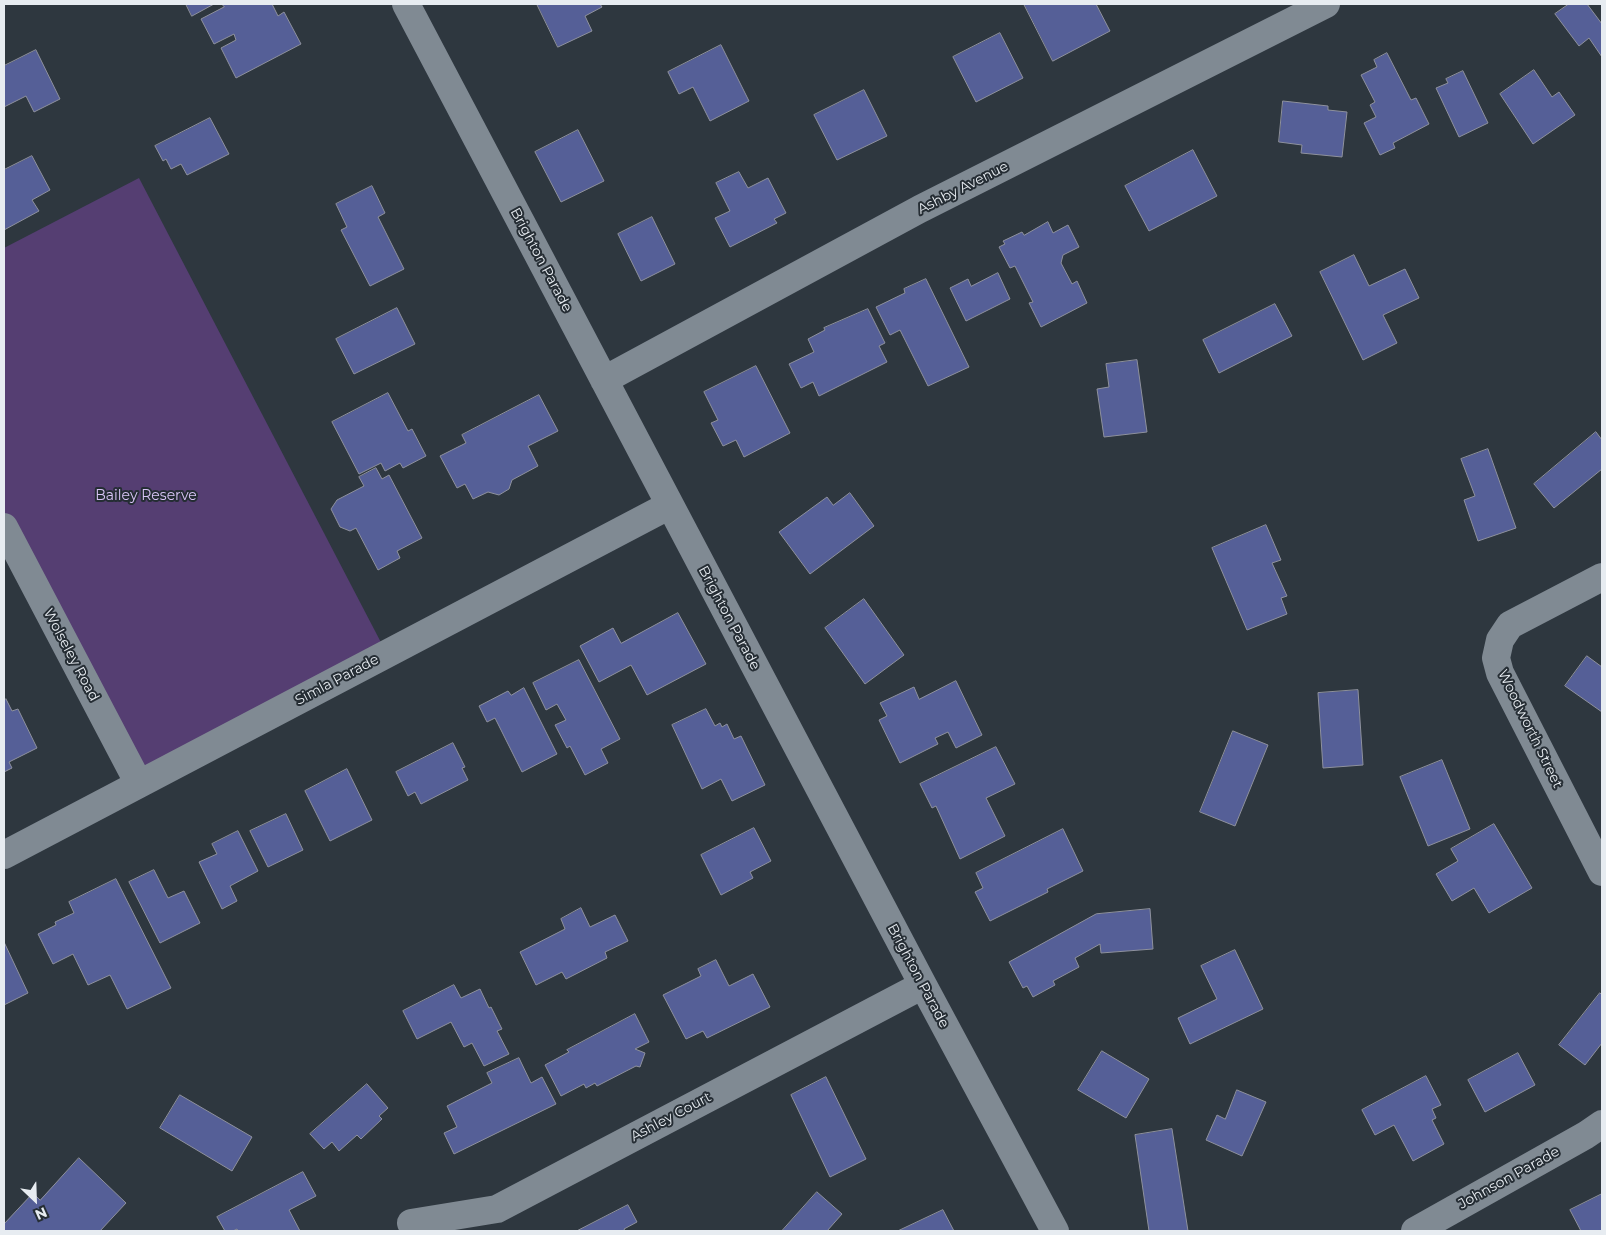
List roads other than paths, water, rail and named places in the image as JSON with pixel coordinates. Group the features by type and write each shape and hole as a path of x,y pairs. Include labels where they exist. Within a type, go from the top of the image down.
{"street":[{"name":"Brighton Parade","path":"406,4 923,985 1055,1231"},
{"name":"Ashby Avenue","path":"604,380 920,209 1326,4"},
{"name":"Simla Parade","path":"4,856 670,505"},
{"name":"Wolseley Road","path":"4,527 139,784"},
{"name":"Woodworth Street","path":"1602,577 1510,625 1500,640 1496,658 1500,673 1602,872"},
{"name":"Ashley Court","path":"411,1223 497,1209 923,985"},
{"name":"Johnson Parade","path":"1414,1231 1578,1140 1602,1124"}],"park label":[{"name":"Bailey Reserve","path":"146,496"}]}
